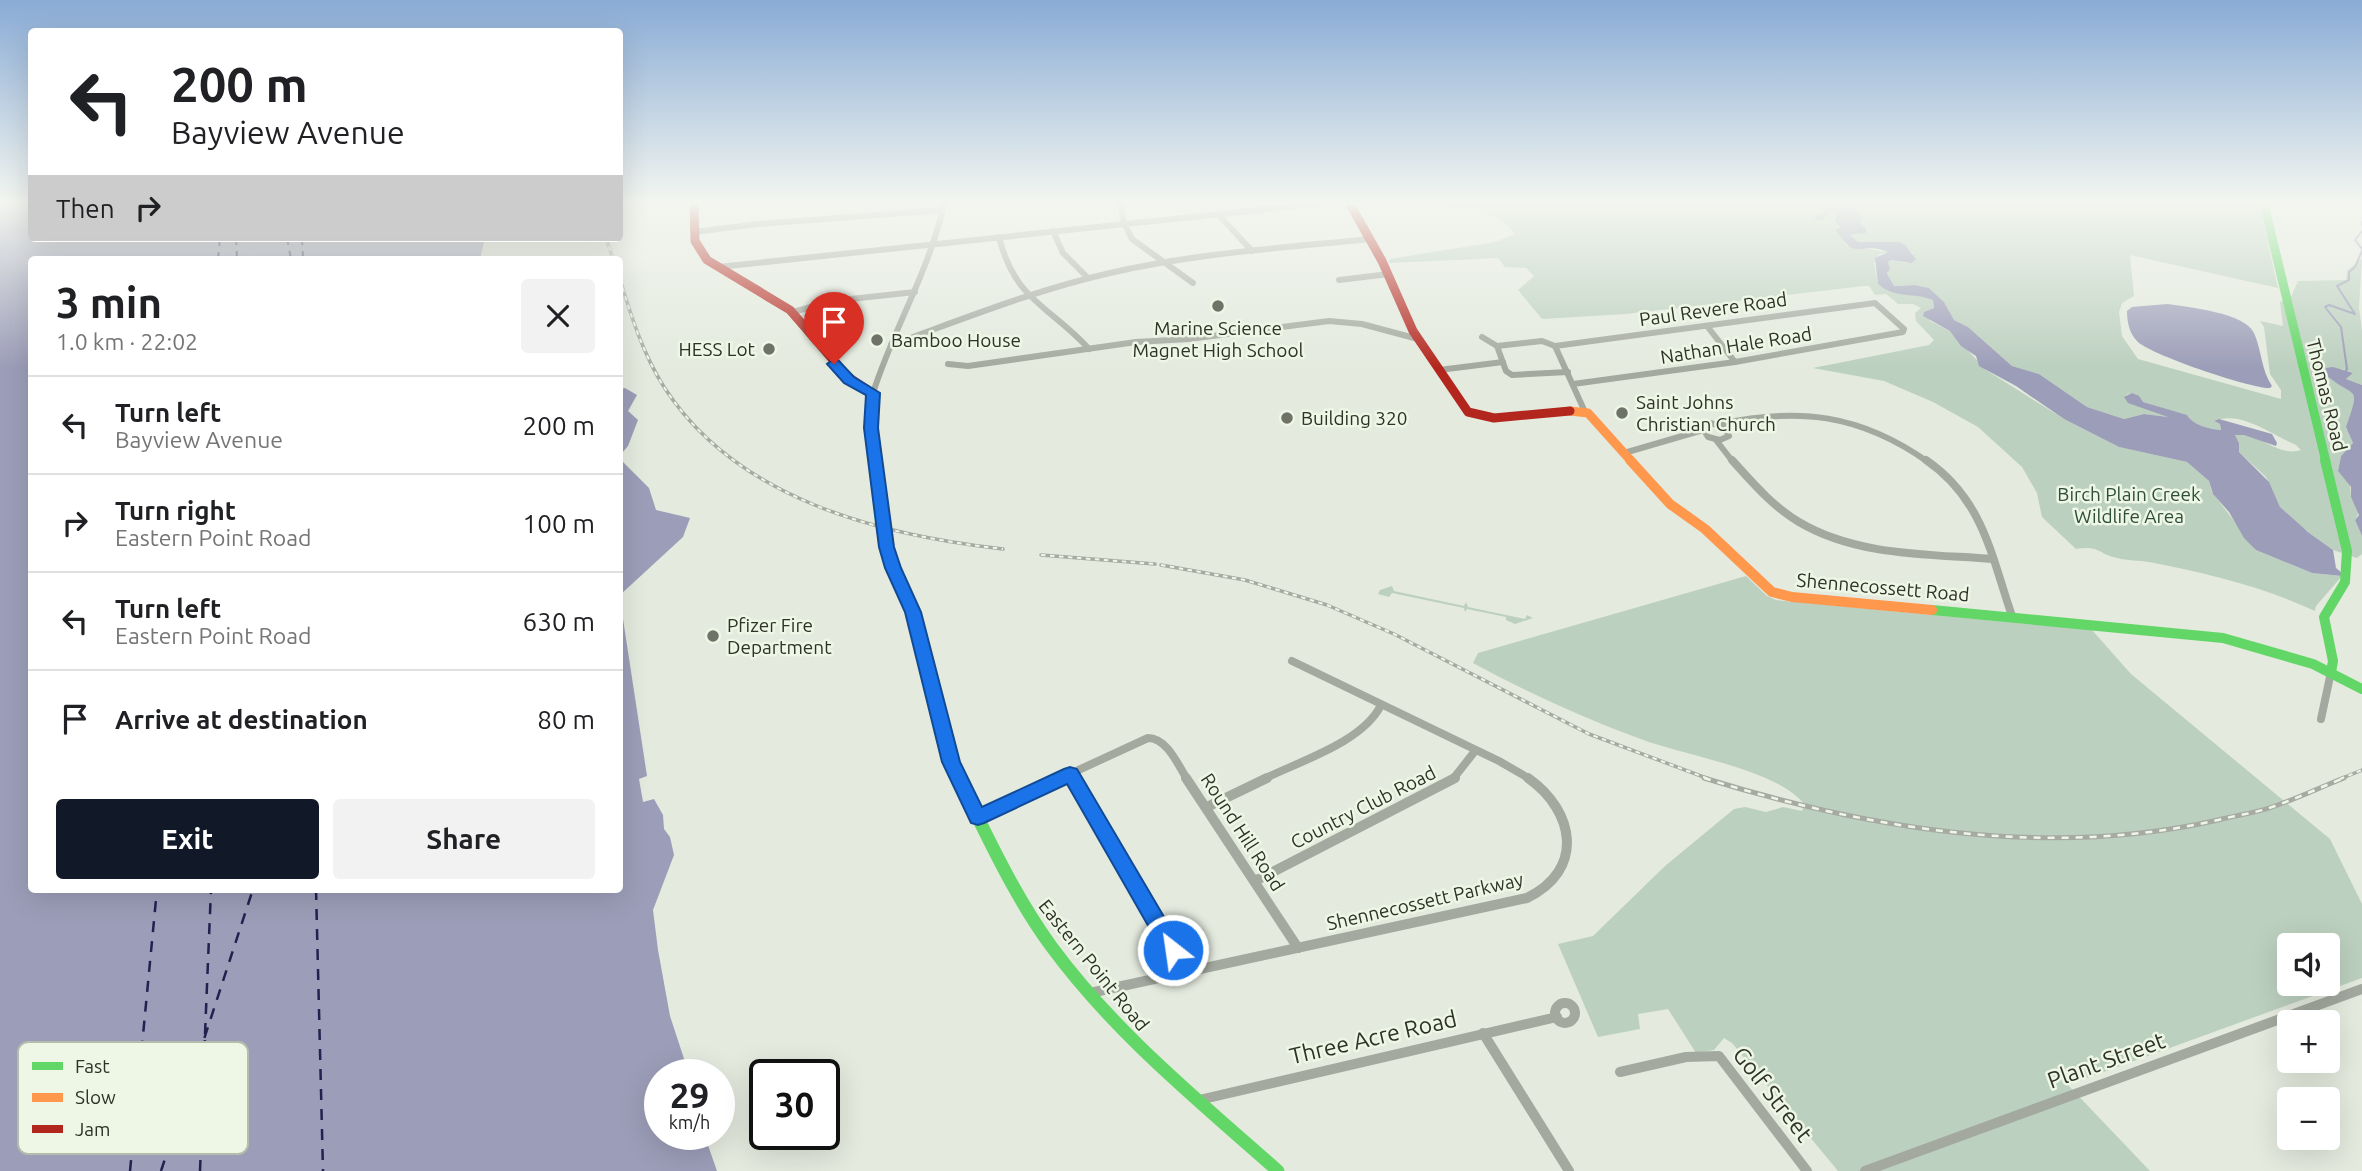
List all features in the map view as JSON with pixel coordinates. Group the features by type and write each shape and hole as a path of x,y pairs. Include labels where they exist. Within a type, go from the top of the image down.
{"main road":[{"path":"708,259 718,267 769,294 793,312 846,377 873,393"},
{"path":"1381,259 1419,340 1465,408 1476,416 1586,412"},
{"name":"Thomas Road","path":"2277,259 2345,538 2347,577 2341,593 2324,617 2333,661 2331,672"},
{"name":"Eastern Point Road","path":"873,393 871,428 887,547 893,568 913,612 951,762 978,817 1032,920 1090,993 1138,1046 1278,1171"},
{"name":"Shennecossett Road","path":"1586,412 1594,417 1670,504 1705,529 1772,592 1792,597 2222,638 2287,655 2331,672 2362,689"}],"street":[{"path":"718,267 797,259"},
{"path":"873,393 929,259"},
{"path":"1005,259 1009,273 1028,295 1089,349"},
{"path":"1068,259 1088,278"},
{"path":"1159,259 1194,284"},
{"path":"891,345 1028,295 1088,278 1191,259"},
{"path":"1339,280 1389,274"},
{"path":"793,312 832,301 915,292"},
{"name":"Paul Revere Road","path":"1497,346 1542,341 1556,346 1875,303 1904,329 1903,332"},
{"path":"948,364 968,366 1089,349 1340,321 1362,324 1419,340"},
{"path":"1707,326 1735,362"},
{"name":"Nathan Hale Road","path":"1573,384 1735,362 1903,332"},
{"path":"1482,337 1497,346 1512,375 1567,372"},
{"path":"1556,346 1586,412"},
{"path":"1439,370 1503,362"},
{"path":"1624,453 1703,430 1706,424 1776,414 1813,416 1852,424 1895,441 1935,466 1963,495 1976,514 2012,616"},
{"path":"1727,428 1733,421"},
{"path":"1716,440 1729,436 1727,428 1719,424"},
{"path":"1703,430 1708,437 1716,440 1775,504 1811,529 1863,545 1992,559"},
{"name":"Shennecossett Parkway","path":"1090,993 1527,898 1542,891 1556,879 1564,865 1566,832 1561,816 1548,795 1505,764 1292,661"},
{"path":"2320,719 2331,672"},
{"path":"1206,807 1358,733 1374,719 1381,705"},
{"name":"Round Hill Road","path":"1070,774 1148,738 1156,738 1164,744 1298,948"},
{"name":"Country Club Road","path":"1255,881 1451,781 1462,771 1475,751"},
{"path":"978,817 1070,774 1186,972"},
{"name":"Plant Street","path":"1865,1171 2362,989"},
{"name":"Three Acre Road","path":"1199,1100 1557,1017"},
{"path":"1483,1033 1569,1171"},
{"name":"Golf Street","path":"1620,1072 1678,1059 1711,1054 1720,1056 1807,1171"}],"green space":[{"path":"1392,259 1484,259 1389,263"},
{"name":"Birch Plain Creek Wildlife Area","path":"1499,259 1876,259 1874,263 1878,284 1893,292 1933,300 1934,308 1924,312 1930,321 1950,331 1986,370 2064,419 2119,447 2187,462 2209,481 2212,492 2256,550 2312,573 2342,576 2316,606 2315,611 2276,595 2213,576 2149,562 2121,559 2095,549 2076,549 2042,517 2037,493 2022,467 1978,427 1933,402 1884,381 1813,368 1929,345 1934,340 1916,321 1915,313 1921,308 1913,304 1898,304 1886,294 1875,295 1869,286 1626,314 1542,319 1518,290 1534,276 1526,268 1505,267"},
{"path":"1910,259 2130,259 2134,296 2122,303 2119,312 2122,336 2138,359 2281,399 2281,390 2270,374 2264,327 2260,321 2283,326 2280,302 2291,297 2298,281 2346,280 2347,271 2362,259 2359,307 2362,330 2362,385 2346,379 2353,373 2341,369 2358,405 2346,427 2353,443 2341,456 2338,471 2350,485 2351,497 2359,512 2355,520 2362,536 2362,554 2357,558 2333,550 2299,525 2280,507 2266,477 2239,452 2235,435 2251,436 2284,450 2301,450 2296,445 2256,425 2235,419 2214,421 2220,424 2221,430 2212,429 2194,422 2188,416 2143,402 2132,393 2126,395 2143,407 2168,417 2144,414 2124,419 2087,407 2039,374 2012,366 1968,327 1954,320 1944,302 1929,288 1915,285 1894,286 1887,272 1888,262 1891,260 1908,263"},
{"path":"2146,259 2271,259 2278,288"},
{"path":"1746,576 1767,596 1776,600 2092,630 2131,674 2330,839 2362,904 2362,978 2340,986 2340,933 2277,933 2277,996 2313,996 2068,1085 2150,1171 1838,1171 1732,1043 1724,1038 1714,1050 1696,1053 1668,1009 1638,1014 1640,1029 1598,1037 1558,944 1593,936 1665,866 1734,809 1745,807 1766,812 1783,807 1802,811 1804,804 1773,781 1596,722 1473,663 1478,653"},
{"path":"1392,586 1394,591 1464,606 1466,602 1468,607 1525,619 1527,615 1533,618 1515,624 1506,620 1506,617 1467,609 1465,612 1464,608 1392,593 1389,597 1378,594 1380,590"}],"water":[{"path":"0,259 28,259 28,893 623,893 623,619 647,776 639,779 643,802 654,799 663,815 664,829 670,837 674,855 653,910 670,1016 684,1059 644,1059 644,1150 710,1150 717,1171 0,1171"},
{"path":"1875,259 1916,259 1912,263 1891,260 1888,262 1890,269 1887,273 1894,286 1915,285 1929,288 1944,302 1954,320 1968,327 2012,366 2039,374 2087,407 2124,419 2144,414 2168,417 2128,403 2124,397 2132,393 2139,396 2143,402 2187,415 2197,424 2207,427 2221,430 2220,424 2214,421 2219,419 2272,434 2276,446 2244,435 2235,435 2239,452 2269,482 2280,507 2333,550 2336,568 2342,576 2312,573 2256,550 2244,538 2229,512 2213,494 2209,481 2187,462 2119,447 2064,419 2016,386 1979,366 1976,356 1961,346 1950,331 1923,316 1924,312 1934,308 1933,300 1891,292 1878,284"},
{"path":"2167,304 2215,312 2240,320 2249,326 2254,333 2272,386 2260,387 2201,370 2160,354 2137,341 2129,327 2127,311 2132,307"},
{"path":"2333,367 2353,373 2346,379 2362,385 2362,536 2355,520 2359,515 2351,497 2351,487 2338,471 2341,456 2353,443 2346,427 2354,397 2349,390 2325,374 2326,368"},
{"path":"623,388 637,395 628,411 638,420 623,452"},
{"path":"623,462 649,488 656,510 690,518 683,537 623,592"}],"waterway":[{"path":"2345,372 2347,369 2341,327 2325,307 2329,305 2355,314 2337,286 2349,280 2349,272 2359,259"}],"ferry route":[{"path":"142,1042 157,893"},
{"path":"205,1034 211,893"},
{"path":"203,1042 252,893"},
{"path":"316,893 323,1171"},
{"path":"130,1171 132,1154"},
{"path":"161,1171 167,1154"},
{"path":"200,1171 201,1154"}],"railway":[{"path":"623,289 644,348 664,387 694,426 730,458 770,484 814,505 860,521 908,534 1003,549"},
{"path":"1041,555 1155,564"},
{"path":"1161,565 1245,580 1327,605 1394,634 1589,734 1709,779"},
{"path":"2340,779 2362,770"},
{"path":"1704,778 1829,812 1958,833 2023,837 2089,837 2154,831 2218,820 2268,808 2344,778"}],"traffic: fast":[{"path":"2277,259 2347,551 2345,582 2324,617 2333,661 2331,672"},
{"path":"872,393 871,428 876,480 891,563 913,612 951,763 1017,894 1051,946 1107,1014 1138,1046 1278,1171"},
{"path":"1932,610 2223,638 2313,664 2362,689"}],"traffic: slow":[{"path":"1570,411 1588,413 1670,504 1705,529 1772,592 1792,597 1932,610"}],"traffic: jam":[{"path":"706,259 790,310 848,377 872,393"},
{"path":"1381,259 1413,331 1468,412 1494,418 1570,411"}],"place":[{"name":"Marine Science Magnet High School","path":"1218,306"},
{"name":"Bamboo House","path":"877,340"},
{"name":"HESS Lot","path":"769,349"},
{"name":"Saint Johns Christian Church","path":"1622,413"},
{"name":"Building 320","path":"1287,418"},
{"name":"Pfizer Fire Department","path":"713,636"}],"route":[{"path":"834,364 849,380 873,393 871,428 883,531 893,568 913,612 947,750 978,817 1070,774 1173,950"}]}
